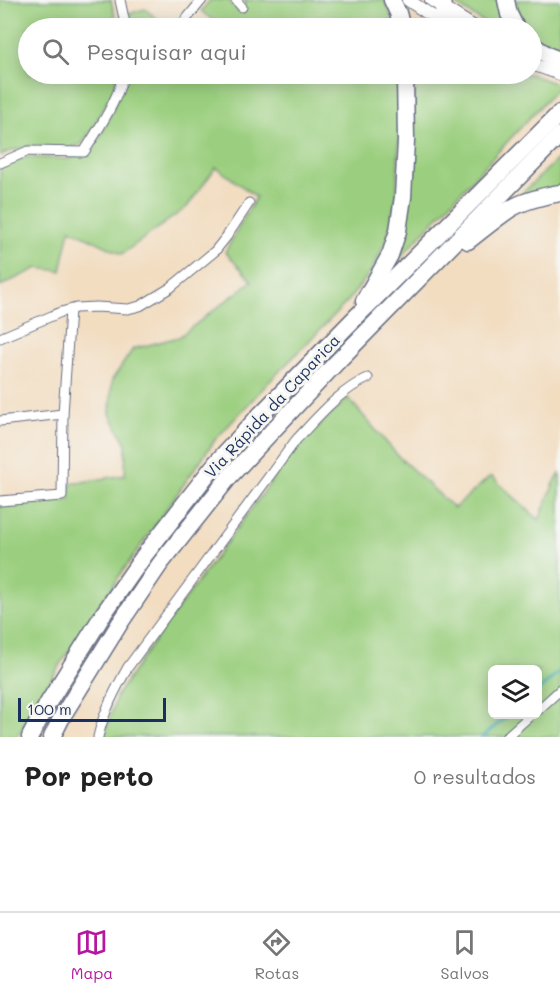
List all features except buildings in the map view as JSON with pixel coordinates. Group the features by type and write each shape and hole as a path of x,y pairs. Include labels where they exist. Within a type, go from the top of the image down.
{"highway":[{"path":"392,0 399,18"},
{"path":"506,0 511,18"},
{"path":"439,3 446,18"},
{"path":"542,52 560,60"},
{"path":"354,319 390,255 398,231 404,197 405,84"},
{"name":"Via Rápida da Caparica","path":"30,737 104,613 146,553 216,464 261,414 354,319 560,113"},
{"name":"Via Rápida da Caparica","path":"52,737 68,706 160,564 230,476 328,370 560,135"},
{"path":"424,274 510,209 525,201 560,193"}],"main road":[{"path":"408,0 436,18"},
{"path":"439,3 461,18"},
{"path":"542,58 560,65"},
{"path":"542,68 560,74"}],"street":[{"path":"120,0 124,18"},
{"path":"187,18 202,0"},
{"path":"0,163 28,151 84,152 112,108 121,84"},
{"path":"0,338 70,310 96,307 128,309 140,306 170,288 215,251 249,203"},
{"path":"0,501 62,496 63,414 70,310"},
{"path":"98,737 112,694 128,667 254,497 297,440 326,408 359,381 368,378"},
{"path":"0,421 63,414"},
{"path":"542,706 560,690"},
{"path":"506,737 526,719"}],"green space":[{"path":"0,0 111,0 116,18 18,18 18,84 115,84 82,144 68,149 31,146 0,156"},
{"path":"210,0 228,0 239,12 246,3 244,0 384,0 392,18 210,18 201,11"},
{"path":"502,0 507,18 477,18 451,1"},
{"path":"516,0 560,0 560,52 542,41 542,18 522,18"},
{"path":"145,9 156,18 129,18 128,14"},
{"path":"542,78 560,85 396,262 401,244 416,84 542,84"},
{"path":"123,84 399,84 397,193 388,237 372,270 348,301 215,440 61,663 17,737 0,737 0,506 70,500 70,484 125,475 126,444 110,414 112,380 133,349 179,337 252,281 225,252 256,197 216,167 187,207 122,254 70,229 61,271 38,268 0,286 0,168 24,157 69,159 94,149"},
{"path":"560,157 560,190 516,199"},
{"path":"348,398 399,457 454,508 491,476 539,520 560,474 560,737 104,737 117,695 295,449"}],"waterway":[{"path":"542,687 560,671"},
{"path":"482,737 504,719"}]}
